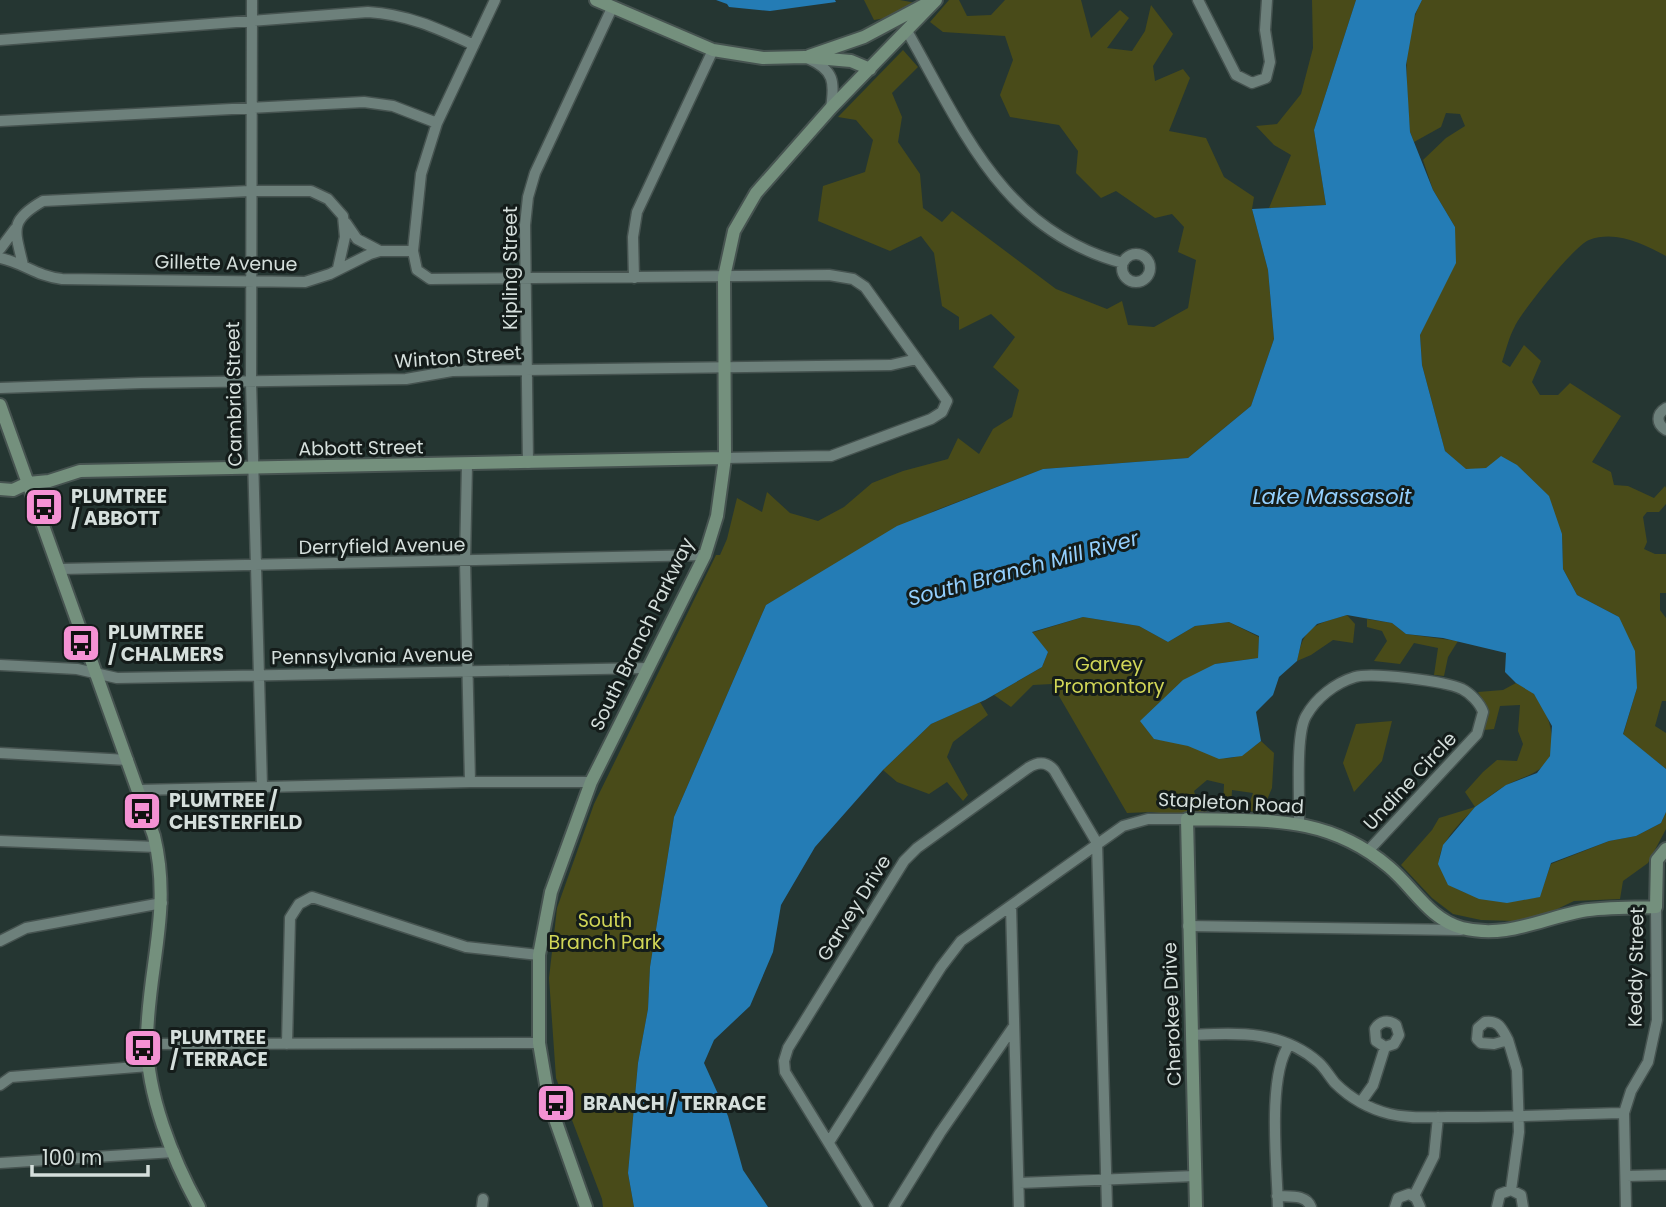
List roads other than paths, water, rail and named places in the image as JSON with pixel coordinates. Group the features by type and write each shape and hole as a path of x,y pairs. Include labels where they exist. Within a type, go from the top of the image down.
{"street":[{"name":"Cambria Street","path":"252,0 251,382 262,787"},
{"path":"495,0 437,123 421,174 414,251 417,270 430,279 829,275 853,279 865,287 947,401 943,412 931,419 831,456 725,458"},
{"path":"596,0 713,50 763,58 805,57 851,61 870,69"},
{"path":"805,57 864,37 935,0"},
{"name":"South Branch Parkway","path":"586,1207 549,1102 539,1043 539,956 551,892 591,782 705,555 717,516 725,458 724,277 734,231 755,192 935,0"},
{"path":"1198,0 1236,75 1256,83 1266,78 1270,67 1265,30 1267,0"},
{"name":"Kipling Street","path":"528,463 525,280 526,212 530,190 535,173 612,8"},
{"path":"0,40 336,13 384,13 425,23 474,45"},
{"path":"907,31 973,150 998,182 1050,232 1093,254 1123,263"},
{"path":"634,278 633,231 636,212 713,50"},
{"path":"805,57 818,63 830,75 833,89 831,108"},
{"path":"0,121 370,102 401,108 437,123"},
{"path":"0,248 24,212 43,201 250,191 311,191 327,199 343,216 357,239 380,251"},
{"path":"338,268 345,236 343,216"},
{"path":"15,229 23,265"},
{"name":"Gillette Avenue","path":"0,258 23,265 41,275 62,279 305,282 322,278 338,268 380,251 414,251"},
{"name":"Winton Street","path":"0,388 406,379 446,372 891,365 917,359"},
{"path":"0,405 98,674 157,847 162,878 162,903 147,1044 149,1066 156,1099 174,1152 199,1207"},
{"path":"1666,408 1658,419 1660,426 1666,430"},
{"name":"Abbott Street","path":"0,489 13,490 80,471 725,458"},
{"path":"467,464 465,561 470,782"},
{"name":"Derryfield Avenue","path":"60,569 705,555"},
{"name":"Pennsylvania Avenue","path":"0,665 77,668 117,678 648,668"},
{"name":"Undine Circle","path":"1300,823 1301,730 1307,715 1325,694 1351,678 1367,675 1442,683 1464,690 1480,704 1483,712 1477,734 1368,851"},
{"path":"0,753 128,760"},
{"name":"Garvey Drive","path":"868,1207 785,1072 785,1055 798,1030 907,858 1037,763 1047,764 1054,770 1097,843"},
{"path":"139,790 470,782 591,782"},
{"name":"Stapleton Road","path":"830,1142 950,953 966,938 1097,843 1123,825 1136,821 1187,819 1300,823 1333,832 1368,851 1404,881 1439,919 1457,927 1475,930 1523,928 1589,910 1656,907"},
{"name":"Cherokee Drive","path":"1187,819 1196,1207"},
{"path":"0,841 157,847"},
{"path":"1097,843 1107,1207"},
{"name":"Keddy Street","path":"1626,1207 1624,1113 1631,1090 1648,1062 1657,1026 1657,860 1666,849"},
{"path":"287,1044 290,918 299,904 312,897 466,947 539,956"},
{"path":"0,941 26,928 162,903"},
{"path":"1011,906 1020,1207"},
{"path":"1188,926 1475,930"},
{"path":"894,1207 940,1133 1014,1025"},
{"path":"1192,1035 1258,1034 1276,1039 1316,1060 1341,1088 1361,1102 1397,1116 1518,1117 1624,1113"},
{"path":"1508,1041 1517,1070 1518,1117 1518,1143 1511,1190"},
{"path":"147,1044 539,1043"},
{"path":"1289,1045 1280,1062 1276,1092 1277,1202 1303,1198 1311,1207"},
{"path":"1361,1102 1373,1085 1385,1046"},
{"path":"0,1086 11,1077 149,1066"},
{"path":"1414,1196 1434,1156 1438,1117"},
{"path":"0,1163 174,1152"},
{"path":"1626,1176 1666,1175"},
{"path":"1019,1183 1195,1176"},
{"path":"1497,1207 1500,1194 1511,1190 1521,1195 1523,1207"},
{"path":"1395,1207 1400,1196 1406,1194 1419,1200 1420,1207"}],"water":[{"path":"716,0 836,2 770,11 729,7"},
{"name":"Lake Massasoit","path":"1356,0 1422,0 1415,14 1406,65 1410,132 1433,190 1455,227 1456,263 1420,335 1422,365 1445,451 1466,469 1486,468 1501,456 1517,465 1549,496 1562,534 1563,569 1577,595 1619,617 1635,651 1637,688 1623,734 1666,769 1666,812 1661,823 1636,836 1609,841 1551,863 1540,897 1507,903 1479,899 1448,885 1438,864 1443,845 1475,807 1506,785 1537,773 1550,756 1552,726 1534,694 1516,683 1505,672 1506,653 1443,638 1406,634 1392,623 1347,615 1317,624 1302,639 1297,661 1279,677 1273,695 1256,712 1261,741 1242,756 1219,759 1188,746 1154,739 1140,721 1183,680 1215,664 1258,658 1259,636 1229,622 1195,626 1168,642 1139,626 1083,617 1032,632 1048,652 1042,667 985,700 931,724 883,770 815,847 781,905 773,952 750,1006 714,1040 704,1063 728,1116 743,1170 768,1207 634,1207 628,1173 638,1063 674,817 766,605 897,526 1043,469 1188,458 1251,406 1274,339 1268,270 1252,209 1326,205 1314,130"}],"place":[{"name":"PLUMTREE / ABBOTT","path":"44,507"},
{"name":"PLUMTREE / CHALMERS","path":"81,643"},
{"name":"PLUMTREE / CHESTERFIELD","path":"142,811"},
{"name":"PLUMTREE / TERRACE","path":"143,1048"},
{"name":"BRANCH / TERRACE","path":"556,1103"}],"water label":[{"name":"South Branch Mill River","path":"1023,568"}],"park label":[{"name":"Garvey Promontory","path":"1109,675"},
{"name":"South Branch Park","path":"605,931"}]}
